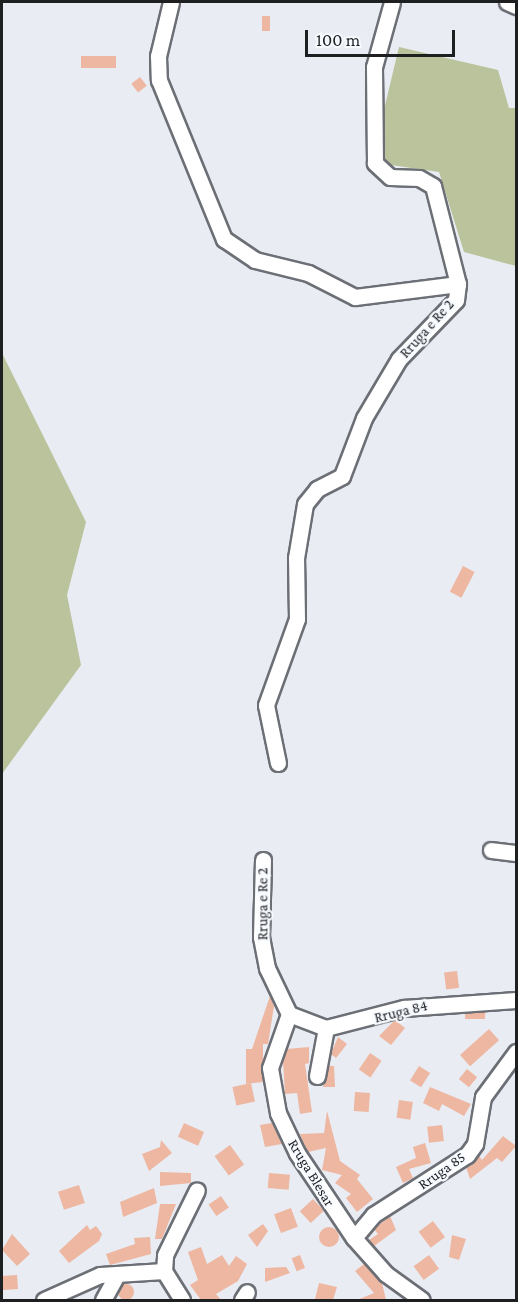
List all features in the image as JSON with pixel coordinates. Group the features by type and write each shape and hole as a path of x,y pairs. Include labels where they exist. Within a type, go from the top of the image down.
{"street":[{"name":"Rruga e Re 2","path":"171,2 158,56 159,80 224,239 255,260 308,273 355,297 458,284 453,305 399,360 370,408 342,476 317,489 304,504 296,558 297,619 266,705 278,763"},
{"path":"392,2 374,67 375,163 390,177 419,178 433,186 458,284"},
{"path":"507,2 516,6"},
{"path":"491,850 516,854"},
{"name":"Rruga e Re 2","path":"263,860 261,937 267,968 290,1014"},
{"name":"Rruga 84","path":"326,1028 415,1007 516,1000"},
{"path":"290,1014 326,1028 317,1076"},
{"name":"Rruga Blesar","path":"290,1014 270,1068 278,1113 297,1153 354,1238 386,1274 422,1300"},
{"name":"Rruga 85","path":"354,1238 373,1215 467,1155 475,1144 483,1097 516,1052"},
{"path":"182,1300 164,1271 165,1255 197,1190"},
{"path":"44,1300 100,1275 164,1271"},
{"path":"103,1300 117,1275"}],"green space":[{"path":"399,47 498,70 509,108 516,108 516,266 464,252 439,172 384,164 382,118"},
{"path":"2,353 86,522 67,595 81,665 2,774"}],"building":[{"path":"262,16 270,16 270,31 262,31"},
{"path":"81,56 116,56 116,68 81,68"},
{"path":"140,77 147,86 138,92 131,84"},
{"path":"463,566 475,572 461,598 450,592"},
{"path":"457,971 459,988 446,989 444,973"},
{"path":"270,996 274,1006 268,1044 263,1044 263,1082 246,1084 246,1049 252,1049"},
{"path":"465,1012 485,1012 485,1019 465,1019"},
{"path":"395,1020 405,1028 391,1045 379,1036"},
{"path":"489,1029 499,1040 470,1066 460,1055"},
{"path":"338,1037 347,1044 336,1058 331,1054"},
{"path":"309,1047 309,1063 305,1064 312,1112 300,1114 297,1093 285,1094 283,1060 287,1049"},
{"path":"370,1053 382,1061 370,1077 359,1070"},
{"path":"329,1066 334,1066 335,1087 323,1087"},
{"path":"419,1066 430,1073 421,1087 410,1080"},
{"path":"467,1069 477,1077 469,1087 459,1079"},
{"path":"251,1083 255,1102 236,1106 232,1087"},
{"path":"430,1087 471,1104 464,1116 442,1104 439,1111 423,1103"},
{"path":"355,1092 370,1093 369,1112 354,1111"},
{"path":"399,1100 413,1102 410,1120 396,1118"},
{"path":"327,1111 340,1161 360,1175 357,1179 373,1199 357,1212 346,1198 351,1194 335,1183 342,1175 322,1170 326,1148 308,1152 300,1134 324,1133"},
{"path":"184,1123 204,1132 198,1146 178,1137"},
{"path":"272,1123 282,1144 265,1147 260,1125"},
{"path":"442,1125 444,1141 429,1143 427,1127"},
{"path":"503,1136 516,1146 502,1162 497,1158 470,1179 466,1167 479,1156 482,1160"},
{"path":"161,1140 172,1153 149,1171 142,1154 160,1147"},
{"path":"425,1143 431,1163 409,1169 413,1178 403,1183 396,1167 416,1158 413,1147"},
{"path":"230,1145 244,1164 229,1176 215,1156"},
{"path":"160,1172 191,1173 191,1183 160,1186"},
{"path":"269,1173 290,1175 289,1190 268,1188"},
{"path":"79,1185 85,1203 64,1210 58,1192"},
{"path":"154,1188 157,1203 123,1217 120,1202"},
{"path":"221,1196 229,1208 216,1216 209,1204"},
{"path":"313,1199 324,1211 311,1223 300,1211"},
{"path":"160,1204 176,1204 162,1239 155,1239"},
{"path":"291,1208 298,1227 281,1233 274,1214"},
{"path":"390,1216 396,1230 374,1246 369,1240 378,1234 374,1229"},
{"path":"433,1221 445,1237 431,1248 419,1232"},
{"path":"263,1224 268,1231 257,1247 248,1235"},
{"path":"87,1225 90,1230 96,1226 102,1234 99,1241 69,1263 59,1251"},
{"path":"329,1227 336,1230 339,1237 336,1244 329,1247 322,1244 319,1237 322,1230"},
{"path":"12,1234 30,1254 17,1266 2,1250"},
{"path":"452,1235 466,1239 459,1260 449,1257"},
{"path":"150,1237 151,1254 110,1265 106,1254 135,1244 134,1238"},
{"path":"201,1247 207,1264 222,1255 229,1266 236,1256 247,1264 238,1281 216,1294 221,1300 201,1300 190,1285 198,1280 188,1252"},
{"path":"300,1255 305,1268 297,1271 292,1258"},
{"path":"429,1255 439,1269 424,1280 414,1266"},
{"path":"364,1264 382,1283 386,1300 357,1300 374,1293 355,1271"},
{"path":"286,1267 290,1273 265,1282 265,1268"},
{"path":"17,1275 18,1289 3,1290 2,1276"},
{"path":"319,1283 337,1287 333,1300 315,1299"},
{"path":"126,1284 134,1292 126,1300 118,1292"}]}
